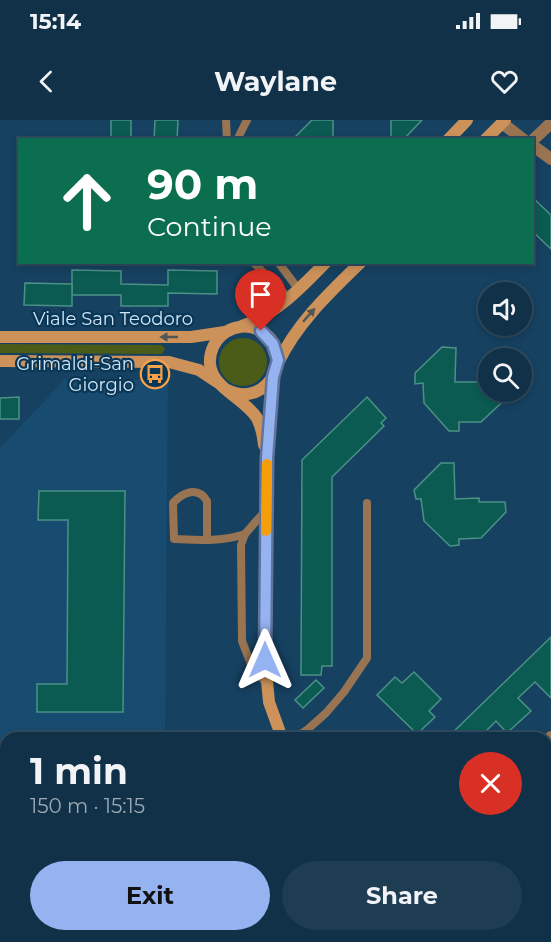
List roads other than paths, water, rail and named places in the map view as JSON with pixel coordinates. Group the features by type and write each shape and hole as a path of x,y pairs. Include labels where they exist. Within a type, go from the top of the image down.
{"main road":[{"path":"450,138 468,120"},
{"path":"487,138 503,122"},
{"path":"273,377 265,387 253,393 240,394 224,387 213,374 210,356 215,344 227,332 259,319 289,298 324,264"},
{"path":"280,732 270,702 267,684 267,458 273,377 277,364 302,324 324,298 359,264"},
{"path":"240,327 253,328 268,337 275,347 277,364"},
{"name":"Viale San Teodoro","path":"0,337 191,337 227,332"},
{"path":"0,361 169,362 199,370 240,399 259,421 267,458"}],"street":[{"path":"503,122 522,138"},
{"path":"534,141 551,123"},
{"path":"534,145 551,159"}],"lane":[{"path":"219,120 227,137"},
{"path":"226,120 227,137"},
{"path":"238,138 247,120"},
{"path":"255,264 289,298"},
{"path":"280,264 299,290"},
{"path":"207,540 207,501 199,492 190,491 173,503 174,539 207,540 229,539 245,534"},
{"path":"302,732 326,712 344,692 367,658 367,503"},
{"path":"266,510 245,534 241,545 243,641 252,667 267,684"}],"place":[{"name":"Grimaldi-San Giorgio","path":"155,374"}]}
